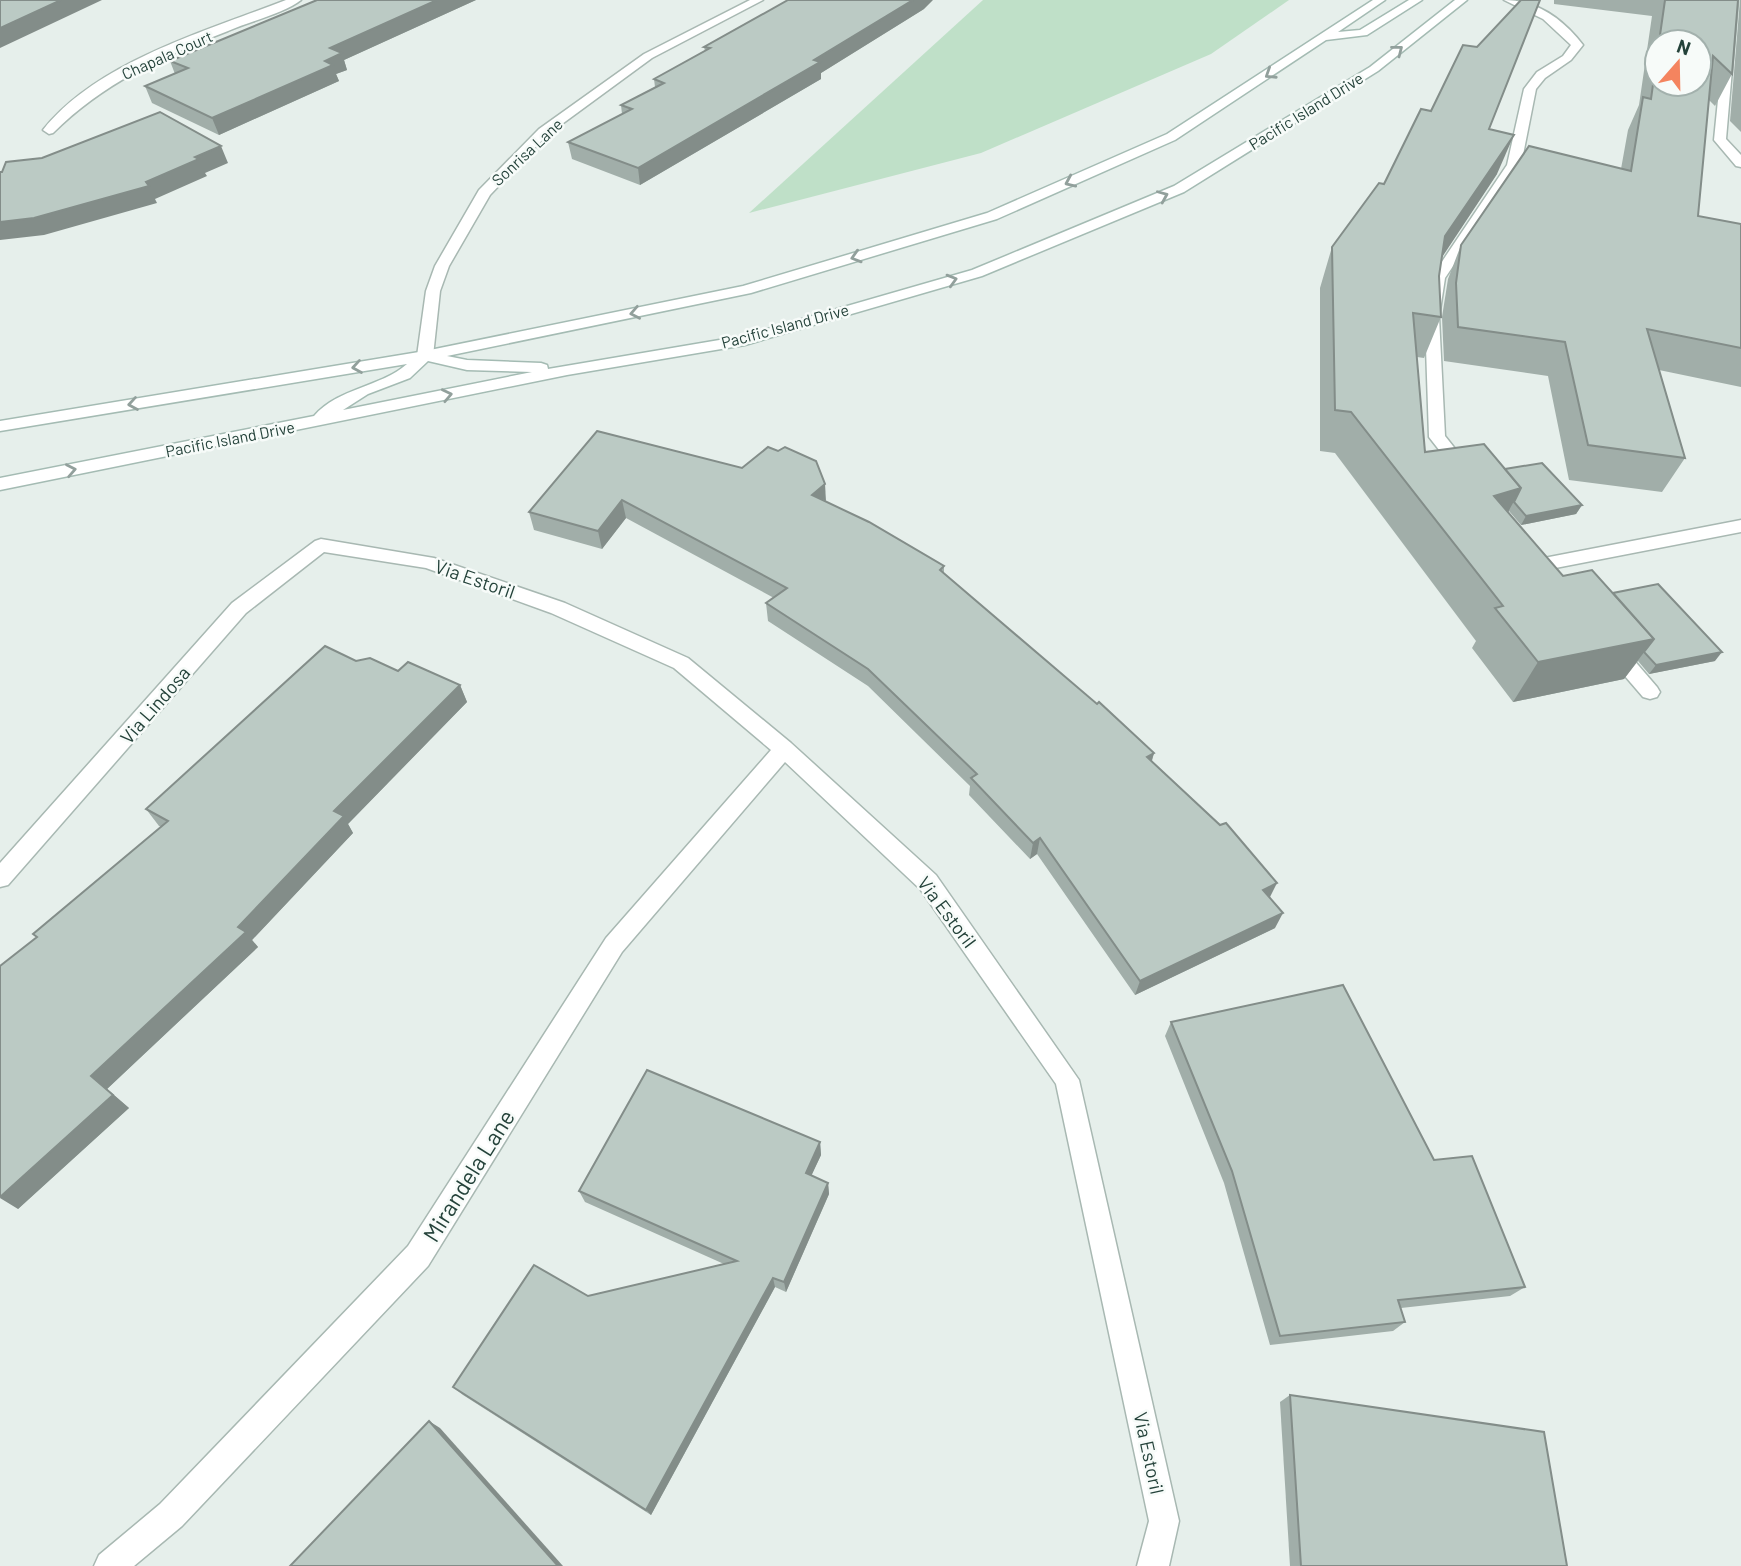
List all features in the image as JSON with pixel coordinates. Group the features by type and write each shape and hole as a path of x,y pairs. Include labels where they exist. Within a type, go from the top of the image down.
{"main road":[{"name":"Chapala Court","path":"49,130 82,99 113,80 152,60 296,0"},
{"name":"Sonrisa Lane","path":"425,355 433,291 442,266 484,193 543,132 648,57 758,0"},
{"path":"0,426 425,355 746,290 992,216 1171,137 1380,0"},
{"path":"1327,37 1363,33 1417,0"},
{"name":"Pacific Island Drive","path":"0,484 567,370 745,340 977,273 1179,189 1374,69 1462,0"},
{"path":"1472,480 1437,437 1432,317 1438,278 1514,165 1530,89 1541,75 1567,58 1577,45 1559,23 1547,15 1509,0"},
{"path":"1733,0 1720,140 1741,163"},
{"path":"425,355 467,366 567,370"},
{"path":"308,424 362,391 404,375 425,355"},
{"path":"1540,565 1741,526"},
{"path":"1523,544 1558,586"},
{"name":"Via Estoril","path":"321,545 428,562 558,608 681,663 784,749 928,882 1067,1080 1164,1521 1153,1566"},
{"name":"Via Lindosa","path":"0,877 239,608 321,545"},
{"path":"1604,639 1650,692"},
{"name":"Mirandela Lane","path":"110,1566 171,1515 418,1256 614,945 784,749"}],"green space":[{"path":"983,0 1289,0 1211,54 981,153 749,213"}],"building":[{"path":"0,0 61,0 0,28"},
{"path":"317,0 437,0 330,48 342,53 325,61 333,65 212,118 145,86 188,68 170,61"},
{"path":"788,0 913,0 814,60 820,62 638,168 568,142 632,109 621,105 664,83 654,79 710,48 704,47"},
{"path":"1521,0 1540,0 1489,129 1514,135 1445,236 1439,276 1441,317 1413,313 1425,452 1484,444 1521,488 1494,496 1563,576 1592,570 1654,639 1538,662 1495,608 1503,606 1351,412 1335,410 1332,247 1379,183 1384,184 1421,109 1431,111 1463,45 1477,47"},
{"path":"1665,0 1738,0 1732,74 1713,56 1713,28 1661,28"},
{"path":"1643,97 1709,98 1698,216 1741,224 1741,348 1647,329 1685,458 1588,445 1565,342 1458,327 1456,283 1461,245 1529,146 1631,171"},
{"path":"160,112 221,146 195,157 199,159 146,182 149,186 34,218 0,222 0,172 6,162 42,158"},
{"path":"597,431 742,468 768,447 778,451 785,447 816,461 825,484 812,495 869,522 944,566 940,570 1097,704 1099,702 1154,753 1147,757 1220,825 1226,823 1277,883 1263,890 1283,913 1140,981 1040,838 1033,843 971,778 977,774 868,669 766,603 787,588 622,500 598,531 529,512"},
{"path":"1542,463 1582,505 1526,516 1514,502 1521,488 1505,469"},
{"path":"1658,584 1722,652 1656,665 1644,652 1654,639 1613,593"},
{"path":"325,646 356,661 370,658 398,671 408,662 460,685 334,811 344,816 238,927 246,932 91,1076 113,1095 0,1197 0,966 37,937 33,934 168,821 146,809"},
{"path":"1343,985 1434,1160 1472,1156 1525,1287 1398,1300 1405,1322 1280,1336 1232,1171 1171,1022"},
{"path":"647,1070 820,1142 806,1173 828,1183 784,1282 773,1278 646,1510 453,1387 534,1265 588,1296 737,1261 579,1191"},
{"path":"1290,1395 1544,1432 1567,1566 1301,1566"},
{"path":"429,1421 558,1566 290,1566"}]}
